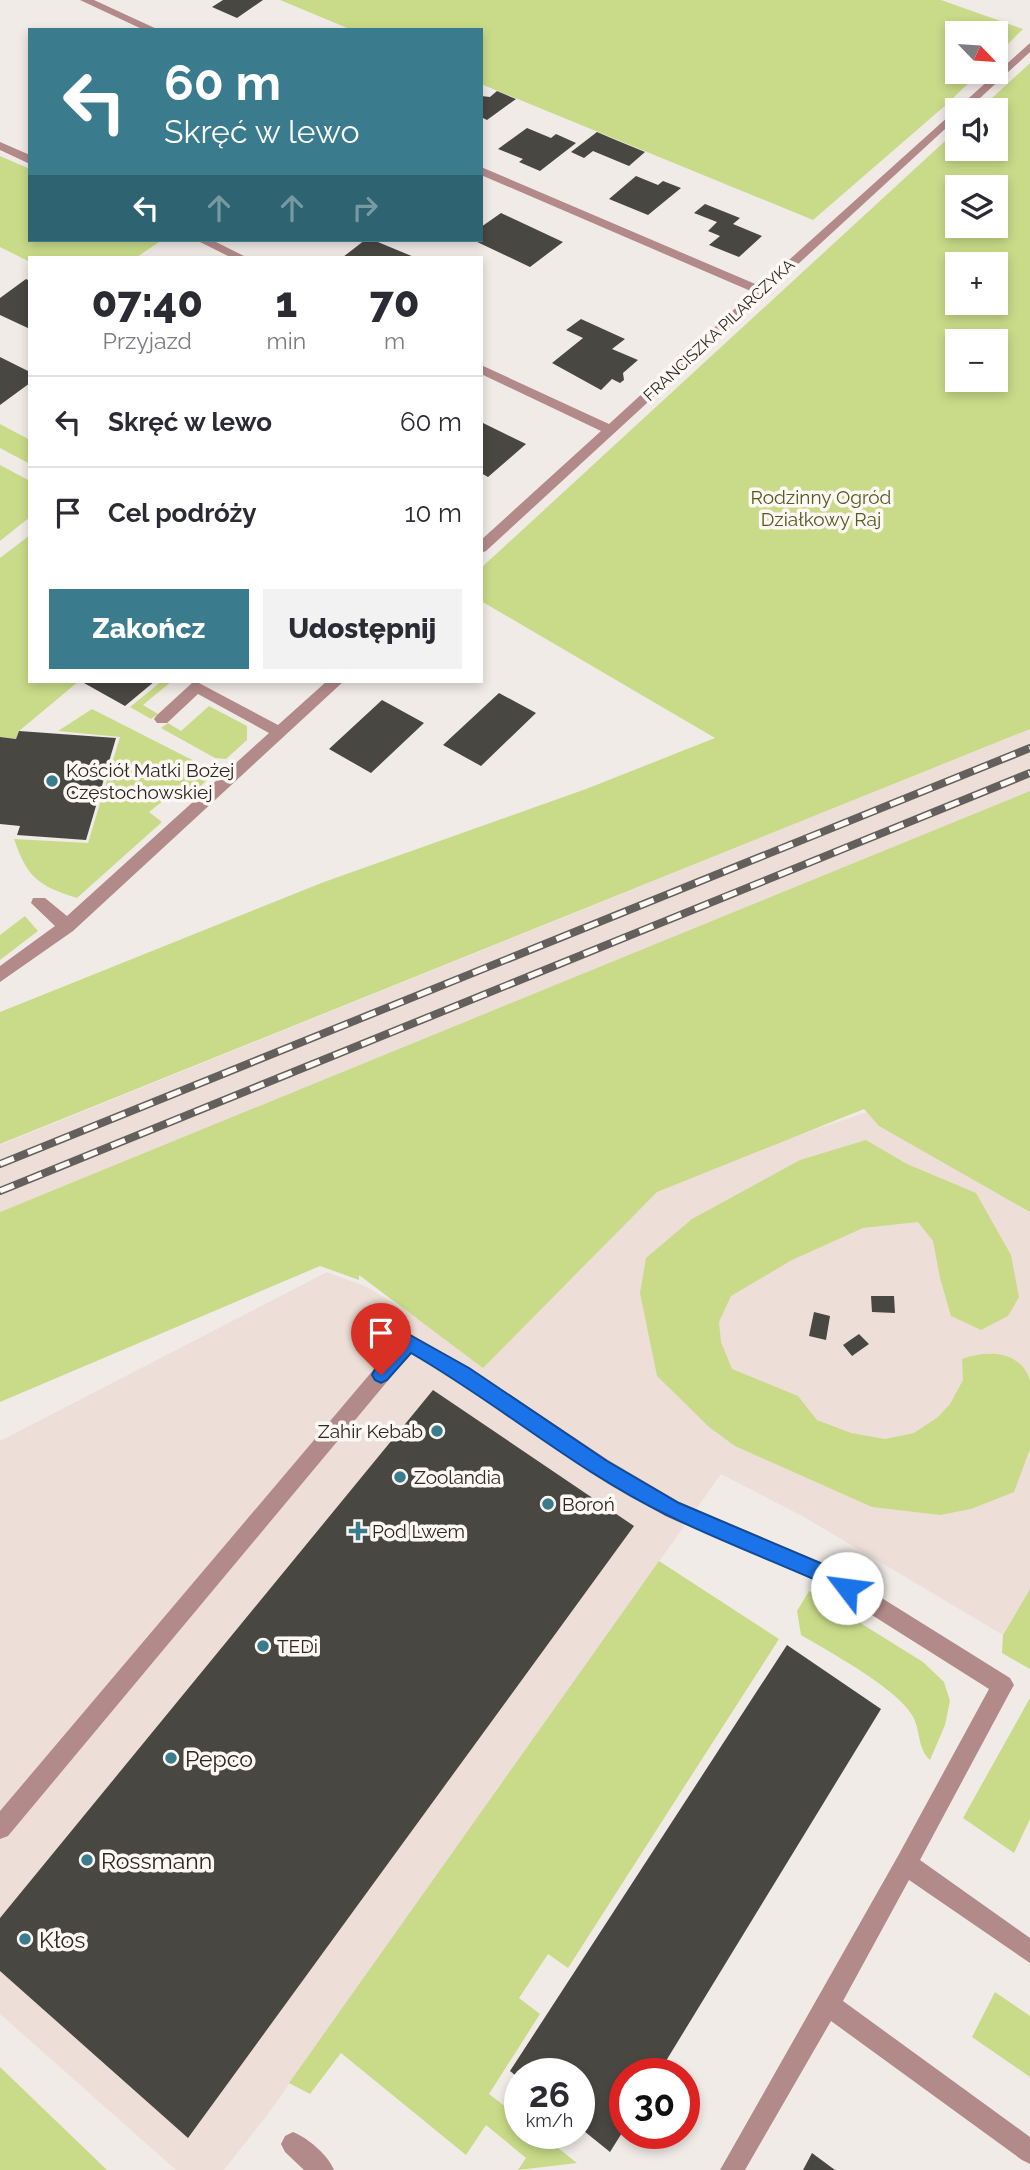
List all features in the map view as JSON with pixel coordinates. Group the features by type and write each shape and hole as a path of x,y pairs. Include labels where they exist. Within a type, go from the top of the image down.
{"street":[{"path":"85,0 149,28"},
{"name":"FRANCISZKA PILARCZYKA","path":"972,98 1030,46"},
{"name":"FRANCISZKA PILARCZYKA","path":"483,546 945,123"},
{"path":"0,146 28,159"},
{"path":"483,172 762,291"},
{"path":"206,242 238,256"},
{"path":"483,370 611,430"},
{"path":"0,975 67,926 334,683"},
{"path":"162,719 197,687 279,732"},
{"path":"38,903 67,926"},
{"path":"0,1828 408,1342 463,1374 601,1467 672,1509 825,1574 1003,1685 828,2004 732,2170"},
{"path":"906,1864 1030,1952"},
{"path":"828,2004 1030,2152"},
{"path":"293,2144 322,2170"}],"shaded area":[{"path":"1030,729 1030,792 0,1212 0,1145"},
{"path":"873,1110 1030,1196 1030,1589 1003,1635 804,1517 721,1474 268,2114 224,2170 176,2170 0,2014 0,1441 327,1272 367,1287 485,1358 526,1324 653,1184"}],"green space":[{"path":"280,0 941,0 1000,21 945,21 945,84 968,84 953,98 945,98 945,106 813,220 483,85 483,28 347,28"},
{"path":"1008,24 1023,29 1008,44"},
{"name":"Rodzinny Ogród Działkowy Raj","path":"1030,63 1030,729 0,1144 0,1012 324,882 586,789 715,738 483,602 483,566 945,141 945,161 1008,161 1008,98 992,98"},
{"path":"0,156 28,168 28,242 159,242 138,256 28,256 28,261 0,247"},
{"path":"0,424 28,439 28,463 0,448"},
{"path":"0,465 28,480 28,519 0,541"},
{"path":"28,537 28,683 77,683 19,731 16,739 0,737 0,558"},
{"path":"160,683 170,683 143,705 158,714 151,719 130,707"},
{"path":"209,706 247,726 247,740 226,759 215,758 161,728 168,723 181,731"},
{"path":"92,709 214,771 191,798 178,789 149,812 162,822 77,898 53,889 36,878 24,863 14,839 88,843 120,737 58,731"},
{"path":"1030,791 1030,1212 879,1126 864,1109 657,1192 483,1368 359,1275 359,1280 320,1266 0,1402 0,1212"},
{"path":"25,916 38,931 0,960 0,935"},
{"path":"866,1140 907,1164 976,1193 1011,1255 1019,1297 1008,1316 981,1330 951,1316 933,1241 918,1222 863,1228 792,1260 731,1296 719,1322 721,1342 732,1369 798,1396 817,1420 851,1433 885,1439 914,1433 938,1417 950,1404 963,1380 962,1359 992,1354 1011,1358 1019,1363 1030,1380 1030,1449 1014,1492 971,1509 940,1515 872,1507 735,1446 709,1427 657,1376 640,1293 646,1258 692,1219 800,1160"},
{"path":"659,1561 779,1639 568,1968 548,1954 519,1998 540,2014 512,2058 504,2058 504,2070 489,2094 504,2106 504,2140 486,2125 466,2155 341,2053 310,2094 289,2083"},
{"path":"1030,1589 1030,1669 1002,1653 1003,1635"},
{"path":"809,1591 923,1662 944,1682 950,1701 945,1725 930,1760 923,1750 915,1721 904,1705 861,1671 801,1635 797,1611"},
{"path":"1030,1698 1030,1819 1014,1853 963,1818"},
{"path":"995,1992 1030,2016 1030,2077 972,2037"},
{"path":"0,2067 107,2170 0,2170"},
{"path":"515,2149 559,2149 577,2163 518,2170 526,2158"}],"building":[{"path":"223,0 263,0 237,18 212,7"},
{"path":"497,91 516,99 487,120 483,118 483,96 490,97"},
{"path":"527,128 551,138 556,134 576,143 540,171 519,162 523,159 498,149"},
{"path":"597,132 645,152 629,166 593,151 584,158 571,152"},
{"path":"636,176 658,185 663,181 681,188 648,215 609,199"},
{"path":"705,204 740,218 733,224 762,236 739,257 709,245 720,236 708,231 717,222 694,213"},
{"path":"501,213 563,242 530,267 477,242 483,242 483,226"},
{"path":"362,242 378,242 412,256 344,256"},
{"path":"28,280 28,328 0,315 0,298"},
{"path":"581,319 625,339 612,349 638,360 623,373 624,380 620,383 612,379 601,390 552,363 583,338 566,330"},
{"path":"0,357 28,371 28,384 0,405"},
{"path":"483,423 526,444 488,477 483,474"},
{"path":"84,683 153,683 125,706"},
{"path":"499,693 536,713 481,766 443,745"},
{"path":"382,700 424,723 371,773 329,749"},
{"name":"Kościół Matki Bożej Częstochowskiej","path":"19,731 116,738 86,840 17,835 20,826 0,824 0,737 16,739"},
{"path":"871,1296 894,1296 895,1313 872,1312"},
{"path":"814,1312 830,1316 826,1340 809,1336"},
{"path":"859,1334 869,1344 852,1356 843,1345"},
{"path":"433,1390 634,1526 188,2138 0,1971 0,1918"},
{"path":"787,1645 881,1709 668,2058 609,2058 610,2152 595,2140 595,2058 518,2058"},
{"path":"812,2153 835,2170 803,2170"}],"railway":[{"path":"0,1164 1030,748"},
{"path":"0,1191 1030,773"}],"place":[{"name":"Kościół Matki Bożej Częstochowskiej","path":"52,781"},
{"name":"Zahir Kebab","path":"437,1431"},
{"name":"Zoolandia","path":"400,1477"},
{"name":"Boroń","path":"548,1504"},
{"name":"Pod Lwem","path":"358,1531"},
{"name":"TEDi","path":"263,1646"},
{"name":"Pepco","path":"171,1758"},
{"name":"Rossmann","path":"87,1860"},
{"name":"Kłos","path":"25,1939"}],"route":[{"path":"381,1375 408,1342 463,1374 601,1467 672,1509 825,1574 847,1588"}]}
